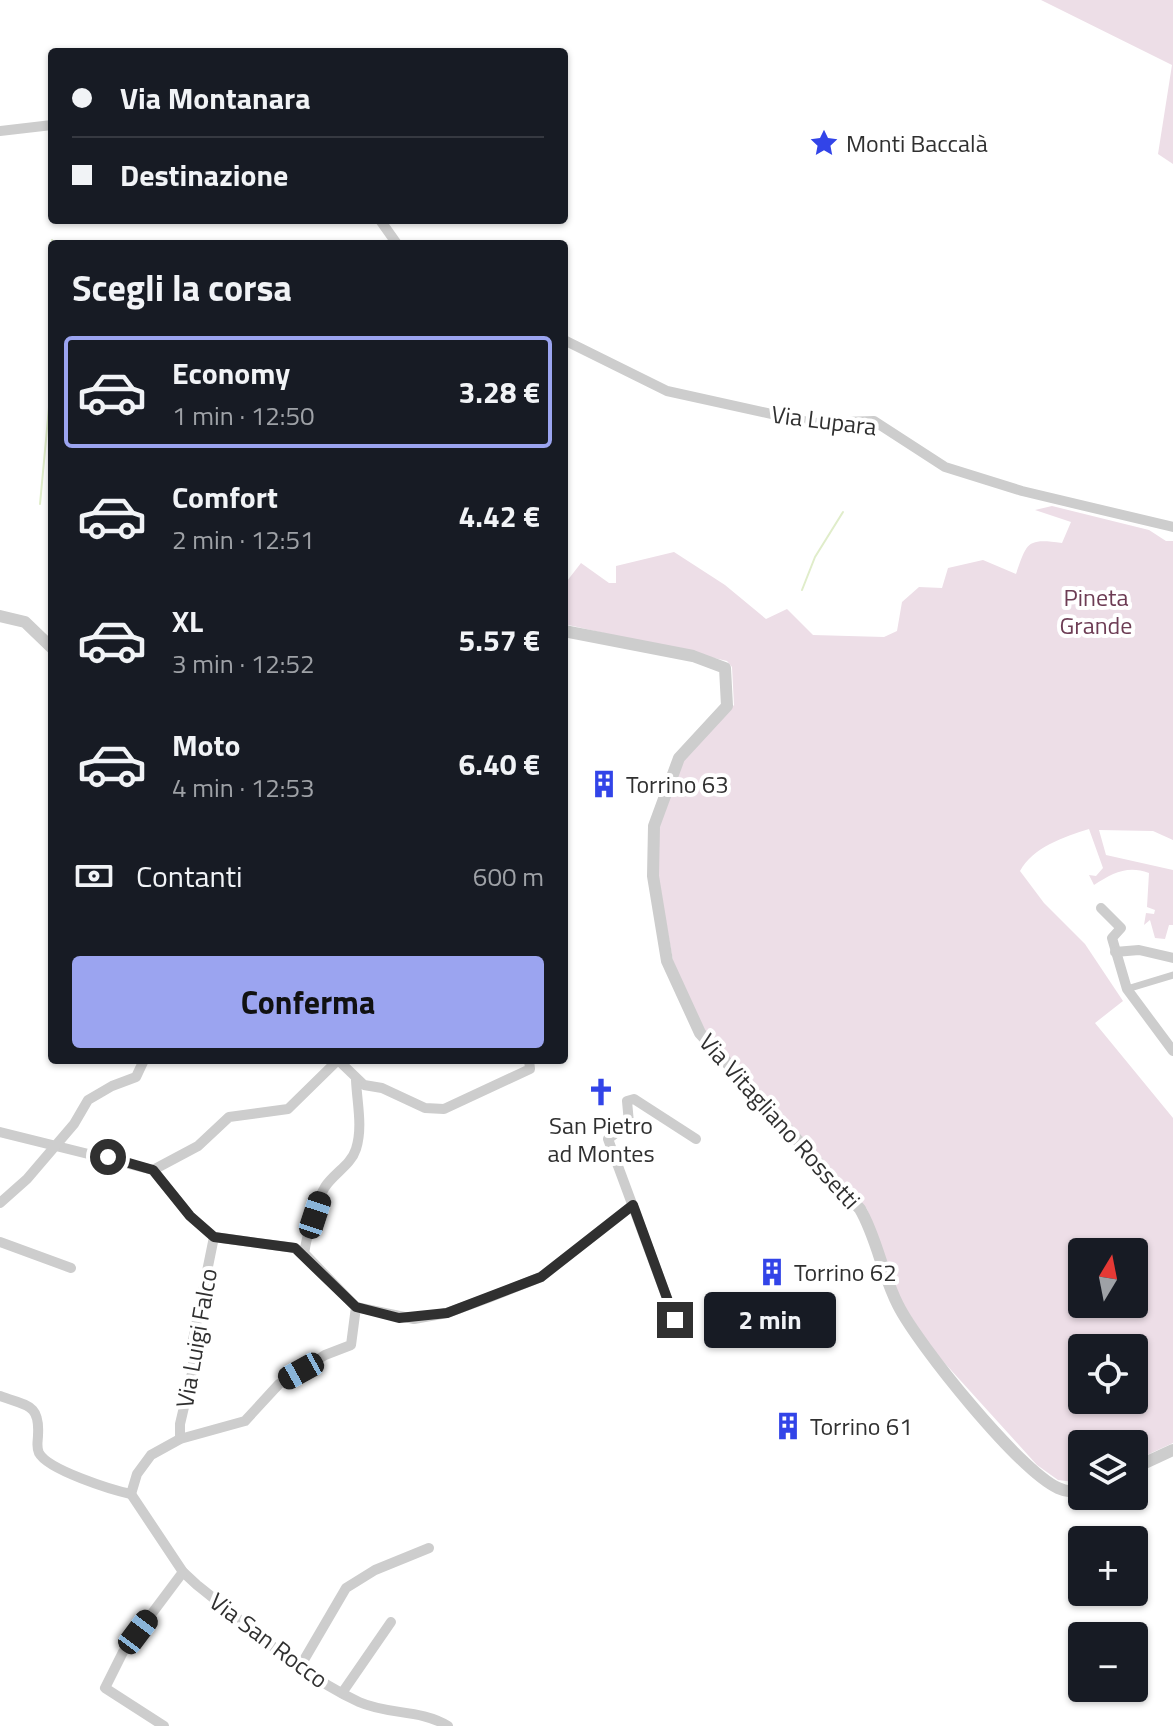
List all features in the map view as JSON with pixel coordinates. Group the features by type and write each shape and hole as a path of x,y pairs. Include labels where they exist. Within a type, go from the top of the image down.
{"street":[{"path":"0,131 48,125"},
{"name":"Via Lupara","path":"568,342 667,391 812,423 874,421 945,467 1022,491 1173,527"},
{"path":"0,616 25,622 48,644"},
{"name":"Via Vitagliano Rossetti","path":"568,632 693,656 725,668 727,706 679,758 654,826 653,876 667,961 687,1012 712,1049 860,1209 869,1224 897,1303 919,1340 992,1427 1040,1475 1056,1487 1068,1489"},
{"path":"1101,908 1121,928 1112,937 1127,989 1173,1051"},
{"path":"1115,952 1139,950 1173,958"},
{"path":"1127,989 1173,975"},
{"path":"0,1203 27,1179 74,1124 88,1100 136,1077 142,1064"},
{"path":"153,1170 198,1146 229,1117 288,1109 334,1064"},
{"path":"342,1064 356,1080 425,1108 444,1109 530,1069 529,1064"},
{"path":"304,1253 323,1189 338,1170 352,1160 357,1147 356,1080"},
{"path":"675,1320 608,1143 611,1135 630,1120 627,1101 638,1100 696,1139"},
{"path":"0,1132 153,1170 190,1216 214,1237 295,1248 304,1253 356,1307 399,1318 447,1313 541,1277 633,1205"},
{"name":"Via Luigi Falco","path":"180,1439 180,1424 193,1369 193,1340 214,1237"},
{"path":"0,1242 71,1268"},
{"path":"0,1396 35,1409 39,1416 37,1450 54,1467 131,1494 144,1461 180,1439 245,1421 279,1384 325,1355 351,1345 356,1307"},
{"path":"1148,1462 1173,1450"},
{"name":"Via San Rocco","path":"131,1494 183,1572 301,1665 366,1705 428,1715 448,1726"},
{"path":"301,1665 346,1588 375,1570 429,1548"},
{"path":"164,1726 105,1688 123,1652 183,1572"},
{"path":"342,1693 391,1622"}],"green space":[{"path":"1041,0 1173,0 1173,164 1158,154 1172,65"},
{"name":"Pineta Grande","path":"1052,506 1149,530 1166,541 1173,541 1173,840 1153,831 1099,830 1106,855 1173,870 1173,925 1169,925 1165,939 1155,938 1150,920 1144,925 1146,913 1154,914 1155,910 1147,907 1149,873 1134,870 1120,872 1094,885 1089,875 1096,876 1103,868 1089,829 1041,849 1020,871 1044,903 1085,944 1123,1001 1095,1023 1173,1118 1173,1443 1148,1455 1148,1430 1068,1430 1068,1481 1058,1480 1037,1465 931,1348 900,1299 867,1209 708,1038 674,966 657,873 658,830 679,766 734,705 732,667 727,661 568,625 568,580 581,563 609,583 616,583 616,566 674,552 725,585 766,619 787,609 813,635 884,637 897,631 902,602 919,587 942,588 948,568 983,560 1016,574 1030,545 1042,541 1062,543 1071,522 1035,510"}],"waterway":[{"path":"40,504 48,418"},
{"path":"802,590 815,557 843,512"}],"place":[{"name":"Monti Baccalà","path":"824,143"},
{"name":"Torrino 63","path":"604,784"},
{"name":"San Pietro ad Montes","path":"601,1092"},
{"name":"Torrino 62","path":"772,1272"},
{"name":"Torrino 61","path":"788,1426"}],"route":[{"path":"108,1157 153,1170 190,1216 214,1237 295,1248 304,1253 356,1307 399,1318 414,1319 447,1313 541,1277 563,1263 633,1205 675,1320"}]}
